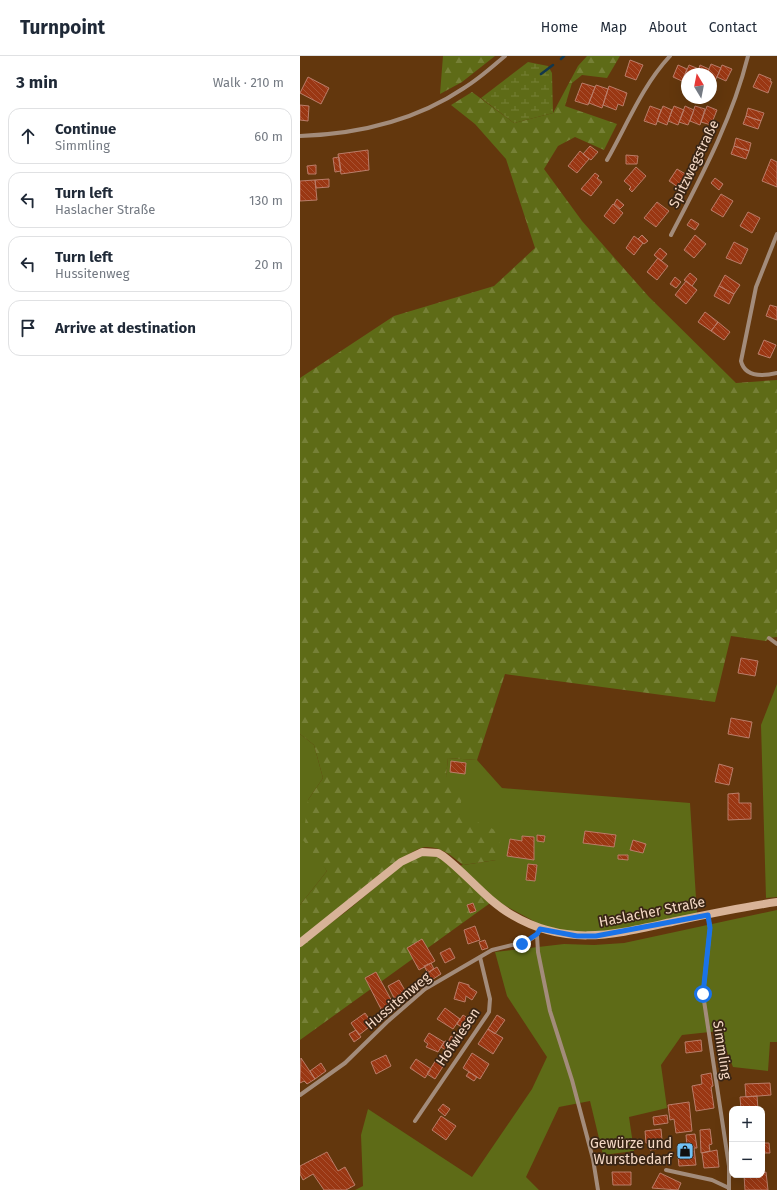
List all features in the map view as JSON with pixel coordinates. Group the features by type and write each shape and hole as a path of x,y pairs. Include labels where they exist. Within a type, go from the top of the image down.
{"street":[{"path":"300,136 363,130 401,120 434,106 465,88 505,56"},
{"path":"607,160 624,131 639,99 656,72 670,56"},
{"name":"Spitzwegstraße","path":"671,234 710,159 729,116 748,56"},
{"path":"777,234 756,287 741,361 742,366 753,375 777,373"},
{"path":"769,638 777,644"},
{"name":"Haslacher Straße","path":"300,943 401,862 422,852 438,853 443,856 501,908 539,932 577,936 596,936 777,902"},
{"name":"Simmling","path":"666,1170 712,1180 729,1189 729,1166 703,994 710,928 708,915"},
{"path":"539,932 538,952 550,1011 572,1080 593,1159 598,1190"},
{"name":"Hussitenweg","path":"300,1096 345,1063 387,1022 425,989 492,950 522,944 539,932"},
{"name":"Hofwiesen","path":"415,1122 489,1012 490,999 480,957"}],"green space":[{"path":"443,56 495,56 462,82 440,94"},
{"path":"587,56 620,56 607,78 582,75 572,83 565,106 617,124 604,150 575,137 558,146 544,169 582,221 649,297 736,383 777,380 777,637 769,638 766,641 731,636 715,702 505,674 477,760 448,758 446,776 463,791 459,814 502,833 496,860 463,865 446,852 436,848 425,847 415,851 382,873 300,941 300,905 327,871 303,840 308,800 323,778 314,745 300,734 300,378 394,316 494,286 535,248 506,159 475,124 451,105 472,92 514,123 553,113 578,66"},
{"path":"528,62 548,66 552,73 553,113 514,123 481,98"},
{"path":"777,684 777,897 766,898 761,725"},
{"path":"300,734 314,745 323,778 308,800 320,860 327,871 300,905"},
{"path":"448,758 477,760 502,788 690,803 697,914 609,931 573,933 543,926 500,903 457,866 496,860 459,814 446,776"},
{"path":"422,855 437,855 493,901 300,1040 300,946 347,911 407,861"},
{"path":"777,910 777,1042 770,1042 768,1071 733,1067 719,1031 682,1035 661,1065 667,1108 629,1117 634,1151 603,1155 590,1101 559,1107 526,1177 539,1190 355,1190 363,1186 361,1135 368,1109 472,1177 532,1089 547,1057 507,996 495,952 564,944 594,945 624,943"}],"building":[{"path":"630,60 643,65 636,80 625,76"},
{"path":"711,64 721,68 717,77 717,68 709,68"},
{"path":"678,65 685,68 681,68 681,81 673,77"},
{"path":"689,65 696,68 688,68"},
{"path":"700,65 707,68 699,68"},
{"path":"722,65 732,69 726,81 717,77"},
{"path":"759,74 771,79 770,81 772,82 768,93 753,87"},
{"path":"308,77 329,88 321,104 300,93"},
{"path":"582,83 595,87 588,105 575,101"},
{"path":"596,85 608,89 602,108 589,103"},
{"path":"609,86 627,93 623,106 618,104 616,110 603,105"},
{"path":"300,105 309,106 308,121 300,120"},
{"path":"650,106 661,110 656,125 644,121"},
{"path":"663,106 672,110 667,125 657,121"},
{"path":"674,106 684,110 678,125 668,121"},
{"path":"685,106 694,110 688,125 679,122"},
{"path":"695,106 705,109 700,125 690,121"},
{"path":"707,106 717,110 711,125 701,122"},
{"path":"748,108 764,113 761,121 746,116"},
{"path":"746,116 761,121 758,129 743,124"},
{"path":"736,138 751,143 749,151 734,146"},
{"path":"590,146 598,152 591,160 583,154"},
{"path":"734,146 749,151 746,159 731,154"},
{"path":"368,150 369,170 341,174 338,154"},
{"path":"580,151 589,159 577,173 568,166"},
{"path":"626,155 638,156 637,164 626,164"},
{"path":"339,157 341,171 335,172 333,158"},
{"path":"771,159 777,162 777,187 762,181"},
{"path":"316,165 316,174 308,174 307,166"},
{"path":"636,167 646,176 632,192 629,189 631,187 624,181"},
{"path":"677,169 689,176 681,189 669,181"},
{"path":"595,173 599,176 597,178 602,182 591,196 581,189"},
{"path":"715,178 723,184 719,190 711,183"},
{"path":"329,179 329,187 316,188 315,180"},
{"path":"315,180 317,200 300,201 300,181"},
{"path":"721,194 733,201 723,217 711,210"},
{"path":"617,199 624,205 620,209 614,204"},
{"path":"657,202 669,211 656,227 644,218"},
{"path":"613,204 623,213 614,224 604,216"},
{"path":"748,212 760,218 752,233 740,226"},
{"path":"691,219 699,224 695,230 687,225"},
{"path":"642,235 648,241 644,244 638,239"},
{"path":"695,235 706,244 694,258 684,250"},
{"path":"634,236 643,243 634,255 626,248"},
{"path":"734,242 748,249 741,264 726,258"},
{"path":"660,248 667,254 661,261 654,255"},
{"path":"658,258 668,266 657,280 647,272"},
{"path":"690,273 697,279 692,286 684,280"},
{"path":"725,275 740,285 734,294 719,286"},
{"path":"675,277 681,282 676,288 670,284"},
{"path":"686,281 697,290 686,304 675,295"},
{"path":"719,286 734,294 729,304 714,296"},
{"path":"770,305 777,307 777,320 766,316"},
{"path":"705,312 718,322 711,331 698,322"},
{"path":"718,322 730,332 724,340 711,331"},
{"path":"764,340 776,345 770,358 758,354"},
{"path":"741,658 758,661 755,676 738,673"},
{"path":"731,718 752,722 749,738 728,734"},
{"path":"451,761 466,763 465,774 450,772"},
{"path":"719,764 733,768 729,785 715,782"},
{"path":"739,793 739,803 751,803 751,819 728,820 728,794"},
{"path":"585,831 616,835 614,847 583,843"},
{"path":"537,835 545,836 544,842 537,841"},
{"path":"522,836 534,837 534,860 507,856 510,839 522,841"},
{"path":"633,840 646,844 643,853 630,850"},
{"path":"618,855 628,855 628,860 618,859"},
{"path":"528,864 537,865 535,881 526,880"},
{"path":"473,903 476,911 470,913 467,905"},
{"path":"475,926 480,940 468,944 464,930"},
{"path":"422,939 435,961 419,970 407,948"},
{"path":"485,940 488,948 482,950 479,942"},
{"path":"450,948 455,958 445,963 440,953"},
{"path":"431,963 434,969 428,973 424,966"},
{"path":"437,967 441,974 430,981 425,974"},
{"path":"376,972 394,1005 382,1011 365,978"},
{"path":"399,980 407,994 395,1000 388,986"},
{"path":"459,982 469,985 469,987 477,992 472,1000 466,996 465,1002 454,999"},
{"path":"445,1008 460,1019 453,1029 437,1019"},
{"path":"365,1013 373,1024 359,1035 351,1023"},
{"path":"463,1015 472,1021 466,1030 457,1024"},
{"path":"497,1015 505,1020 495,1034 488,1029"},
{"path":"488,1029 503,1038 493,1054 478,1044"},
{"path":"356,1030 361,1037 354,1042 349,1034"},
{"path":"429,1033 444,1042 438,1052 426,1047 428,1044 424,1041"},
{"path":"451,1036 457,1040 450,1053 441,1047 445,1041 448,1042"},
{"path":"701,1040 702,1051 686,1053 685,1042"},
{"path":"472,1053 489,1064 480,1079 463,1068"},
{"path":"386,1055 391,1066 376,1074 371,1062"},
{"path":"301,1058 315,1079 307,1084 304,1081 300,1083"},
{"path":"416,1059 431,1069 425,1078 410,1068"},
{"path":"436,1060 444,1065 435,1079 427,1074"},
{"path":"321,1063 326,1071 315,1079 310,1071"},
{"path":"469,1072 477,1077 474,1081 466,1076"},
{"path":"711,1073 714,1108 696,1111 692,1086 702,1084 701,1075"},
{"path":"770,1083 771,1095 746,1097 745,1084"},
{"path":"757,1096 758,1106 741,1106 740,1097"},
{"path":"689,1102 692,1131 676,1133 674,1119 670,1120 668,1105"},
{"path":"443,1104 450,1109 445,1116 438,1110"},
{"path":"667,1115 668,1123 654,1125 653,1117"},
{"path":"441,1116 456,1126 446,1140 432,1130"},
{"path":"661,1129 661,1148 650,1150 649,1143 646,1143 645,1131"},
{"path":"710,1129 712,1144 709,1145 710,1151 701,1153 700,1130"},
{"path":"695,1134 697,1148 694,1148 696,1165 679,1166 677,1147 687,1146 686,1135"},
{"path":"765,1143 769,1143 770,1153 765,1153"},
{"path":"717,1150 719,1167 704,1168 702,1153"},
{"path":"327,1152 338,1171 345,1167 355,1185 346,1190 324,1190 313,1174 303,1180 300,1174 300,1166"},
{"path":"612,1172 631,1172 631,1185 613,1185"},
{"path":"765,1172 768,1190 745,1190 744,1178 765,1178"},
{"path":"660,1173 681,1183 678,1190 652,1188"}],"waterway":[{"path":"561,59 564,56"},
{"path":"541,74 553,65"}],"place":[{"name":"Gewürze und Wurstbedarf","path":"685,1151"}],"route":[{"path":"522,944 537,934 540,929 577,936 596,936 616,934 708,915 710,928 703,994"}]}
